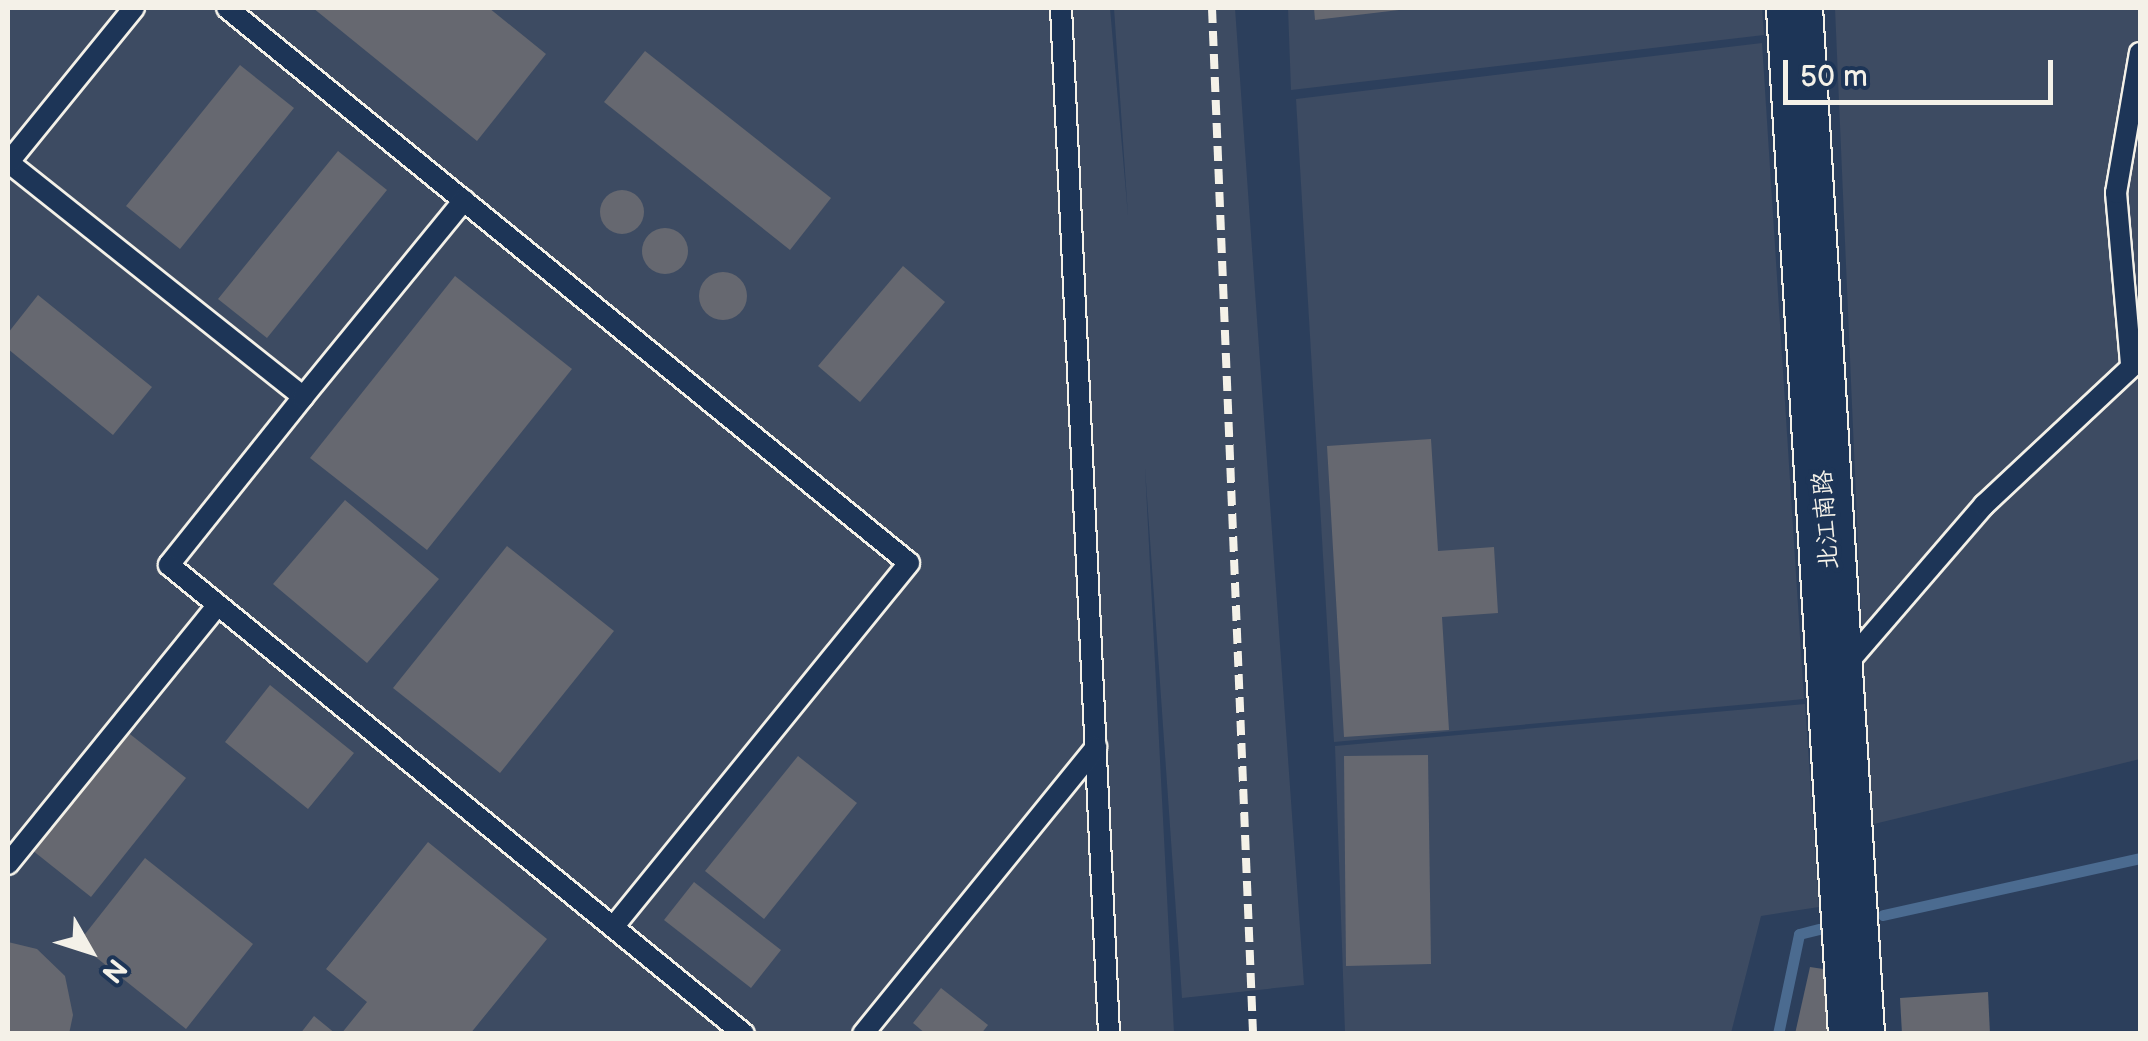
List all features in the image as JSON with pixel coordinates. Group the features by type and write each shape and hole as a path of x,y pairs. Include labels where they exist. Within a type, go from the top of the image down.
{"street":[{"name":"北江南路","path":"1794,8 1856,1034"}],"lane":[{"path":"134,8 8,162 303,396"},
{"path":"227,8 909,563 614,926"},
{"path":"1062,8 1109,1034"},
{"path":"1837,676 1984,505 2136,362 2116,193 2140,53"},
{"path":"464,200 168,565 744,1034"},
{"path":"8,864 218,605"},
{"path":"863,1034 1096,747"}],"shaded area":[{"path":"8,8 1110,8 1128,216 1114,8 1235,8 1304,985 1182,998 1145,468 1174,1033 8,1033"},
{"path":"1288,8 1762,8 1764,35 1291,90"},
{"path":"1835,8 2140,8 2140,759 1870,825"},
{"path":"1762,43 1804,699 1334,742 1296,99"},
{"path":"1805,704 1819,907 1761,916 1731,1033 1345,1033 1335,746"}],"building":[{"path":"313,8 489,8 546,54 477,141"},
{"path":"1314,8 1399,8 1399,10 1315,20"},
{"path":"645,51 831,198 790,250 604,102"},
{"path":"240,65 294,108 180,249 126,206"},
{"path":"338,151 387,190 267,338 218,299"},
{"path":"622,190 638,196 644,212 638,228 622,234 606,228 600,212 606,196"},
{"path":"665,228 681,235 688,251 681,267 665,274 649,267 642,251 649,235"},
{"path":"903,266 945,302 860,402 818,366"},
{"path":"723,272 740,279 747,296 740,313 723,320 706,313 699,296 706,279"},
{"path":"455,276 572,369 427,550 310,458"},
{"path":"38,295 152,387 113,435 8,349 8,333"},
{"path":"1431,439 1438,551 1494,547 1498,613 1442,617 1449,730 1344,737 1327,446"},
{"path":"345,500 439,579 367,663 273,584"},
{"path":"507,546 614,631 500,773 393,688"},
{"path":"270,685 354,753 308,809 225,742"},
{"path":"126,731 186,778 91,897 32,850"},
{"path":"1428,755 1431,964 1346,966 1344,756"},
{"path":"798,756 857,803 764,919 705,871"},
{"path":"428,842 547,939 470,1034 341,1034 367,1002 326,969"},
{"path":"145,858 253,944 186,1029 78,943"},
{"path":"694,882 781,950 751,988 664,920"},
{"path":"8,942 37,949 65,976 73,1015 69,1034 8,1034"},
{"path":"1810,967 1830,970 1833,1034 1795,1034"},
{"path":"941,988 988,1025 981,1034 926,1034 913,1023"},
{"path":"1988,992 1990,1034 1902,1034 1900,998"},
{"path":"314,1016 336,1034 300,1034"}],"waterway":[{"path":"1883,915 2140,858"},
{"path":"1778,1034 1799,934 1819,929"}],"railway":[{"path":"1212,8 1253,1034"}]}
